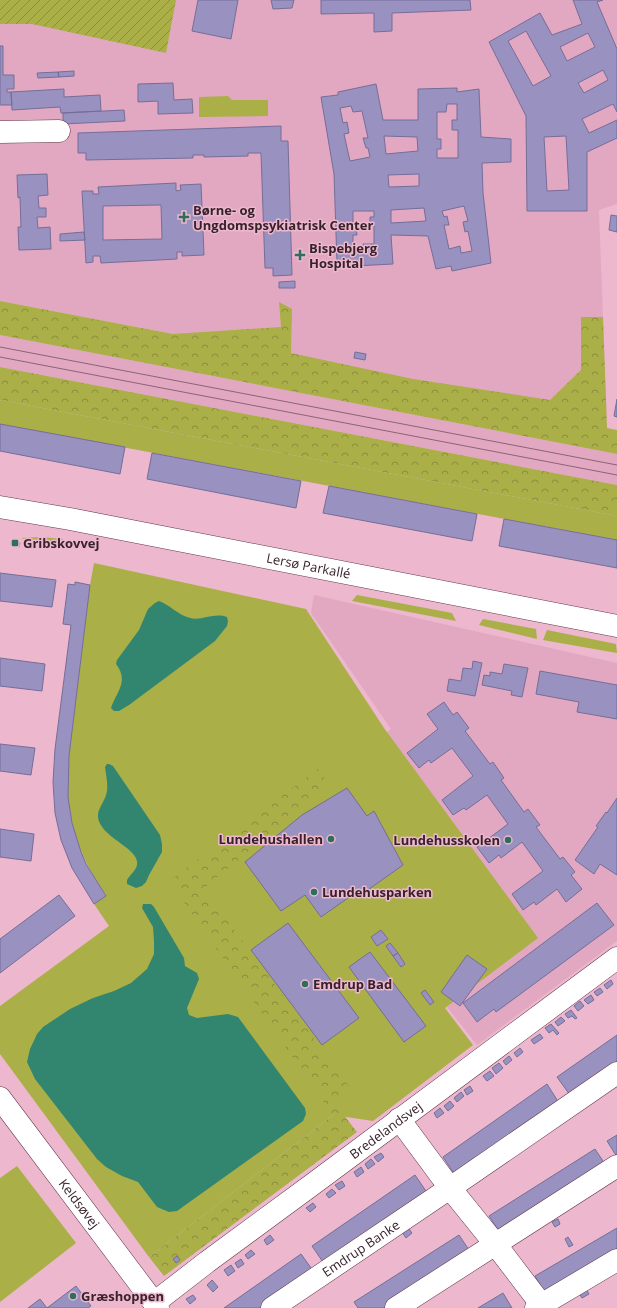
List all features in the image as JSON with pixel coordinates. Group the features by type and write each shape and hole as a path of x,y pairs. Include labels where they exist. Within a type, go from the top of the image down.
{"street":[{"path":"0,132 58,131"},
{"name":"Lersø Parkallé","path":"0,507 70,519 617,626"},
{"name":"Bredelandsvej","path":"156,1305 207,1262 617,958"},
{"name":"Emdrup Banke","path":"272,1308 617,1073"},
{"name":"Keldsøvej","path":"0,1098 156,1305"},
{"path":"399,1119 450,1188 496,1245 540,1307 617,1260"},
{"path":"396,1308 617,1166"}],"shaded area":[{"name":"Bispebjerg Hospital","path":"0,0 617,0 617,204 599,210 607,429 173,334 0,301"},
{"path":"0,335 617,454 617,485 0,367"},
{"name":"Lundehusskolen","path":"314,595 617,663 617,941 477,1045 362,899 341,766 391,729 311,613"},
{"path":"159,601 182,615 190,618 195,619 217,615 227,617 227,626 215,641 129,705 119,711 114,711 111,708 120,689 122,680 120,670 116,664 117,660 139,630 148,609"},
{"path":"107,764 113,766 160,835 162,852 146,882 142,886 136,888 127,884 127,880 136,868 137,861 134,855 106,832 98,817 107,791 105,767"},
{"path":"143,904 151,904 154,907 184,958 185,966 197,973 199,979 187,1008 189,1015 197,1018 228,1014 238,1017 305,1108 306,1114 303,1121 177,1211 169,1212 157,1207 138,1182 122,1176 106,1167 97,1159 35,1079 27,1062 30,1049 37,1034 43,1027 70,1009 131,983 147,969 154,954 154,941 153,927 142,908"}],"green space":[{"path":"0,0 176,0 166,53 32,24 0,24"},
{"path":"228,96 232,100 268,100 268,116 199,117 199,97"},
{"path":"0,301 173,334 281,327 279,302 292,309 291,353 413,379 550,400 581,370 581,317 603,317 607,428 617,430 617,454 0,335"},
{"path":"0,367 617,485 617,516 0,400"},
{"path":"0,400 617,516 617,540 0,424"},
{"path":"42,537 63,539 64,547 21,538"},
{"name":"Lundehusparken","path":"94,563 306,609 384,728 538,938 445,1008 473,1045 373,1121 333,1115 149,1257 0,1054 0,1006 109,926 94,904 106,895 93,876 83,856 75,835 68,799 70,746"},
{"path":"357,595 452,613 456,621 352,601"},
{"path":"483,619 536,629 537,639 479,625"},
{"path":"547,630 616,644 617,653 543,640"},
{"path":"319,768 329,787 204,888 352,1091 336,1105 357,1132 164,1276 149,1257 333,1115 169,881"},
{"path":"17,1166 76,1243 0,1302 0,1178"}],"building":[{"path":"198,0 238,0 231,39 192,31"},
{"path":"271,0 294,0 292,8 273,9"},
{"path":"321,0 470,0 471,10 392,13 392,31 374,32 374,13 321,14"},
{"path":"573,0 603,0 597,2 617,49 617,112 613,104 582,119 589,133 617,120 617,138 587,152 587,211 527,211 526,116 489,42 540,13 552,35 582,24","holes":["526,31 551,76 533,86 508,41","588,33 595,47 567,61 560,47","603,70 608,80 584,93 578,83","566,136 569,190 547,191 544,137"]},
{"path":"0,46 3,46 3,75 14,75 14,89 7,89 7,92 11,92 12,105 0,105"},
{"path":"74,71 74,76 59,77 58,72"},
{"path":"58,72 59,77 38,78 37,73"},
{"path":"173,83 174,100 192,99 193,113 158,114 158,101 138,102 138,84"},
{"path":"376,84 383,120 418,120 418,89 457,88 457,92 479,89 481,137 511,139 511,162 482,163 483,193 491,263 452,271 451,266 436,269 428,236 391,235 393,264 354,266 353,261 337,263 334,174 321,97 338,95 338,92","holes":["447,104 457,104 457,120 452,120 452,130 458,130 458,158 437,158 437,149 441,149 441,139 437,139 437,112 446,112","351,106 353,112 362,111 368,138 363,138 366,148 368,148 370,157 350,161 344,134 349,133 347,122 343,123 340,108","384,136 417,137 418,151 386,154","419,174 419,186 389,187 388,175","464,206 468,221 463,222 465,232 468,231 472,251 461,253 460,246 449,249 444,225 449,225 447,216 444,217 442,211","424,208 426,221 391,223 391,210","353,211 374,211 374,217 370,217 370,225 374,225 374,244 363,244 363,250 353,250 353,235 357,235 356,226 353,226"]},
{"path":"64,89 64,97 100,95 101,111 61,113 60,107 12,110 11,92"},
{"path":"124,110 125,121 63,124 63,113"},
{"path":"281,126 281,141 288,141 292,275 273,276 273,268 265,268 261,153 248,153 248,156 204,157 204,155 193,155 193,158 86,160 86,153 78,153 78,133"},
{"path":"47,174 48,195 38,196 39,208 46,208 46,217 37,217 38,228 50,227 51,249 19,250 18,227 21,227 20,197 18,198 17,175"},
{"path":"176,183 176,191 181,190 180,185 201,184 204,255 182,256 182,252 177,252 177,259 101,263 100,256 93,256 93,262 86,263 82,191 93,191 93,194 99,194 98,187","holes":["161,205 162,239 103,240 103,206"]},
{"path":"611,215 617,216 617,232 609,230"},
{"path":"84,232 85,240 60,241 60,234"},
{"path":"295,281 295,288 279,288 279,282"},
{"path":"355,352 366,354 365,360 354,358"},
{"path":"617,399 617,417 614,416"},
{"path":"0,424 125,447 120,474 0,451"},
{"path":"152,453 301,481 296,508 147,479"},
{"path":"329,486 477,514 472,541 323,513"},
{"path":"504,519 617,540 617,568 499,546"},
{"path":"12,540 20,543 19,547 11,544"},
{"path":"0,573 56,580 52,607 0,601"},
{"path":"75,582 90,585 69,756 68,797 72,823 81,852 86,864 106,896 94,904 72,868 61,840 55,813 53,782 55,749 71,625 63,624 68,584 75,585"},
{"path":"0,658 45,664 42,691 0,686"},
{"path":"473,661 482,663 475,696 447,691 449,679 461,681 463,668 472,669"},
{"path":"504,664 528,668 522,697 511,695 512,691 482,685 484,675 490,676 490,672 502,674"},
{"path":"540,671 617,685 617,719 577,712 579,702 536,694"},
{"path":"444,702 453,715 457,712 469,728 465,731 490,764 493,762 504,778 501,780 524,812 528,809 540,825 536,827 560,859 563,857 575,872 571,875 582,889 566,902 557,889 536,905 534,902 523,910 512,894 543,871 522,842 501,858 499,855 489,863 477,847 508,824 487,795 466,810 464,808 453,815 442,800 473,776 452,748 431,763 429,760 419,768 407,753 438,729 427,714"},
{"path":"0,744 35,748 31,775 0,771"},
{"name":"Lundehushallen","path":"347,788 367,816 374,811 403,865 358,897 355,893 321,917 305,895 281,911 245,862 302,815"},
{"path":"617,798 617,875 600,864 594,874 575,860 598,827 596,826"},
{"path":"0,829 34,834 31,861 0,857"},
{"path":"59,895 75,916 0,973 0,939"},
{"path":"597,903 614,925 496,1012 494,1009 477,1022 463,1003"},
{"name":"Emdrup Bad","path":"288,923 359,1018 322,1045 251,950"},
{"path":"381,930 388,939 377,946 371,937"},
{"path":"390,943 398,953 393,956 386,946"},
{"path":"370,952 426,1026 404,1042 349,967"},
{"path":"398,953 405,964 401,967 393,956"},
{"path":"467,955 487,969 460,1006 441,992"},
{"path":"611,980 613,984 607,989 604,985"},
{"path":"600,988 603,992 597,996 594,992"},
{"path":"425,990 434,1002 430,1005 421,993"},
{"path":"591,995 594,1000 588,1004 584,1000"},
{"path":"580,1001 584,1006 578,1011 574,1006"},
{"path":"571,1010 577,1018 575,1019 572,1016 568,1018 565,1014"},
{"path":"561,1017 565,1021 558,1026 555,1022"},
{"path":"551,1024 559,1033 557,1035 553,1030 549,1033 545,1028"},
{"path":"540,1034 543,1038 534,1044 531,1040"},
{"path":"617,1035 617,1062 570,1095 557,1077"},
{"path":"520,1048 523,1052 517,1057 514,1053"},
{"path":"509,1056 512,1060 506,1065 503,1061"},
{"path":"499,1063 503,1068 496,1074 492,1068"},
{"path":"490,1071 494,1076 487,1081 483,1076"},
{"path":"547,1084 559,1103 455,1175 443,1157"},
{"path":"470,1086 473,1091 467,1095 464,1090"},
{"path":"461,1092 464,1096 457,1102 454,1098"},
{"path":"450,1101 454,1106 448,1111 444,1106"},
{"path":"440,1108 444,1113 437,1118 434,1113"},
{"path":"617,1135 617,1157 607,1141"},
{"path":"595,1149 607,1167 501,1234 489,1216"},
{"path":"381,1153 384,1157 378,1162 374,1157"},
{"path":"371,1159 375,1164 368,1169 365,1164"},
{"path":"361,1167 364,1172 357,1177 354,1172"},
{"path":"415,1175 428,1194 325,1265 312,1246"},
{"path":"342,1181 345,1186 339,1190 335,1185"},
{"path":"332,1189 336,1193 329,1198 326,1194"},
{"path":"313,1203 316,1207 310,1212 306,1208"},
{"path":"558,1219 560,1224 555,1227 552,1222"},
{"path":"406,1225 412,1233 406,1238 400,1229"},
{"path":"617,1228 617,1253 546,1294 535,1276"},
{"path":"270,1235 274,1240 267,1245 264,1240"},
{"path":"459,1235 471,1253 385,1308 358,1308 354,1302"},
{"path":"568,1237 573,1245 569,1247 565,1239"},
{"path":"251,1250 255,1254 248,1259 245,1255"},
{"path":"301,1254 314,1272 263,1308 224,1308"},
{"path":"177,1256 180,1260 176,1263 173,1259"},
{"path":"241,1259 244,1264 238,1268 235,1263"},
{"path":"231,1265 235,1271 228,1276 224,1270"},
{"path":"212,1280 218,1287 213,1292 207,1285"},
{"name":"Græshoppen","path":"76,1286 91,1306 88,1308 47,1308"},
{"path":"584,1286 589,1294 582,1298 577,1290"},
{"path":"503,1293 512,1308 478,1308"},
{"path":"193,1295 196,1299 190,1304 186,1299"},
{"name":"Græshoppen","path":"40,1299 47,1308 28,1308"}],"tram line":[{"path":"0,347 617,465"},
{"path":"0,357 617,475"}],"place":[{"name":"Børne- og Ungdomspsykiatrisk Center","path":"184,217"},
{"name":"Bispebjerg Hospital","path":"300,255"},
{"name":"Gribskovvej","path":"15,543"},
{"name":"Lundehushallen","path":"331,839"},
{"name":"Lundehusskolen","path":"508,840"},
{"name":"Lundehusparken","path":"314,892"},
{"name":"Emdrup Bad","path":"305,984"},
{"name":"Græshoppen","path":"73,1296"}]}
